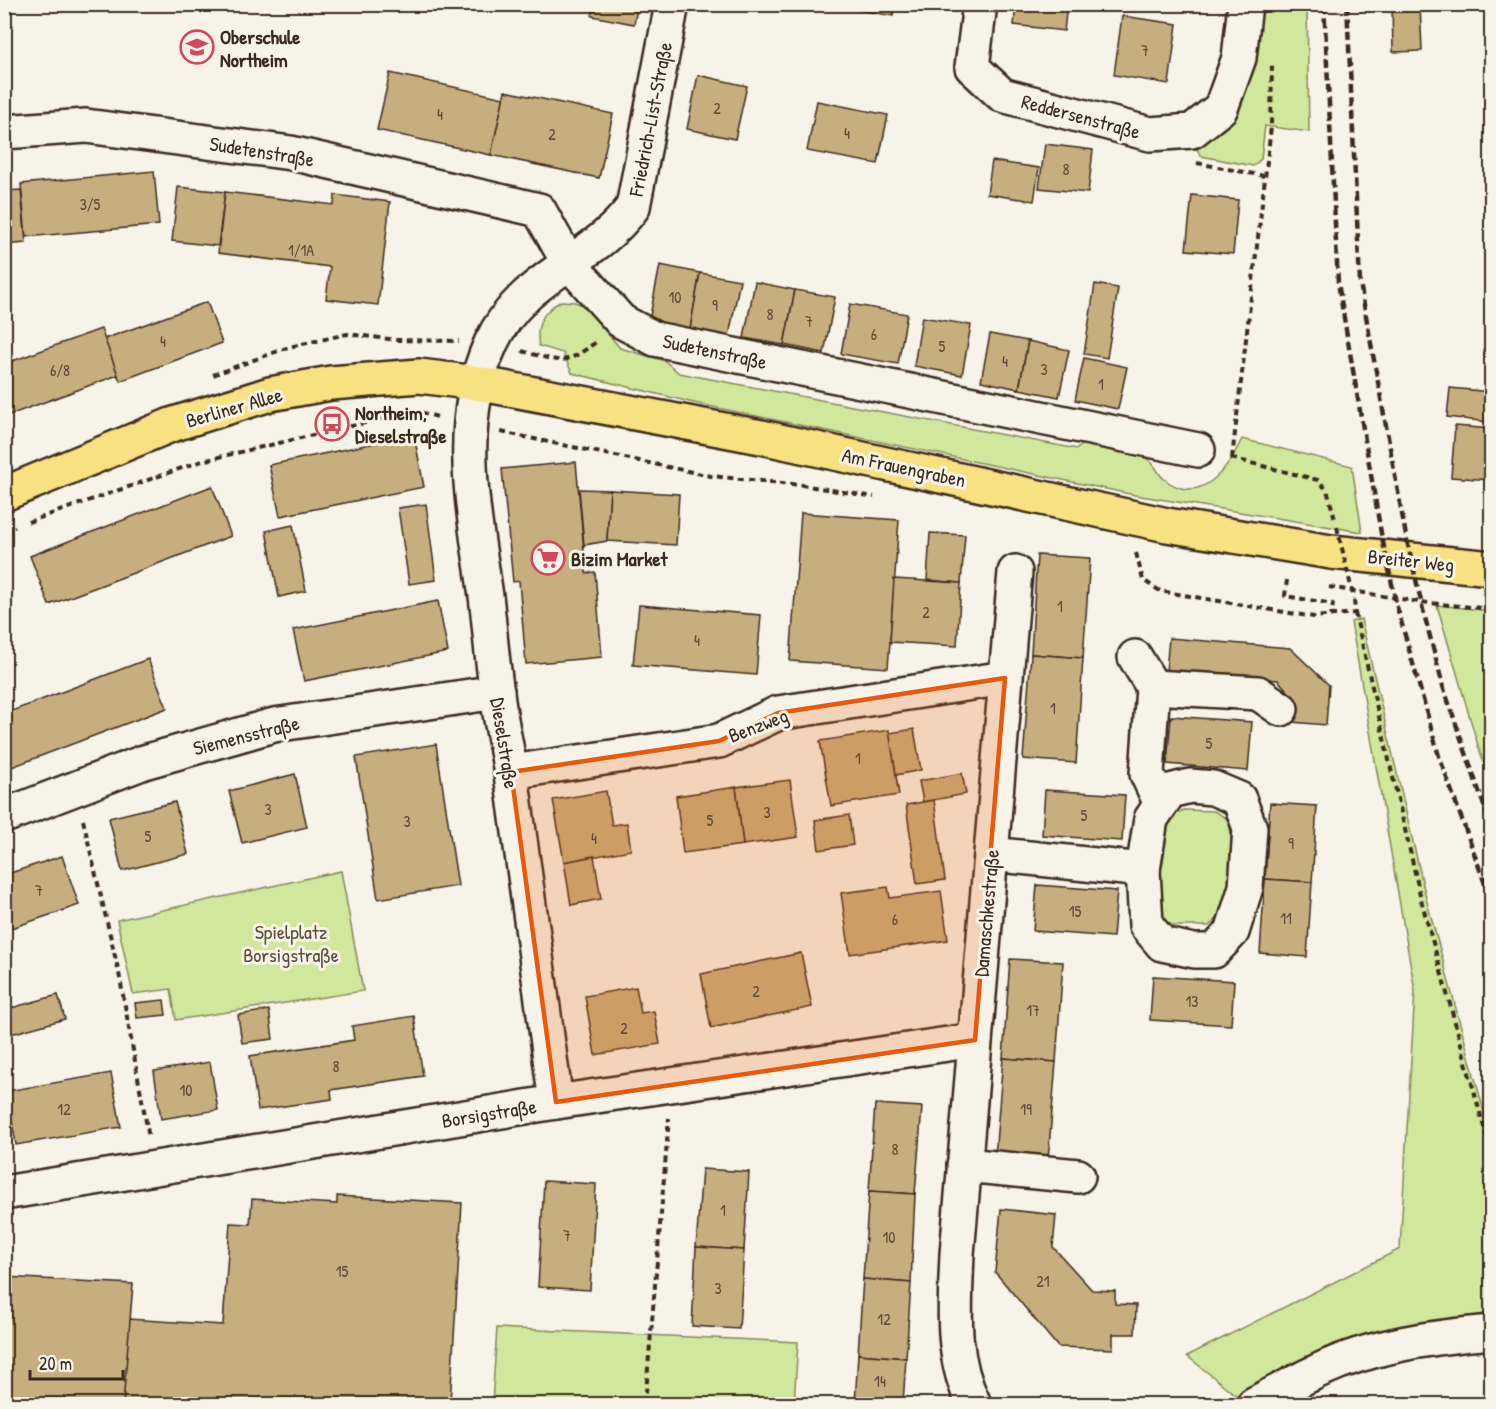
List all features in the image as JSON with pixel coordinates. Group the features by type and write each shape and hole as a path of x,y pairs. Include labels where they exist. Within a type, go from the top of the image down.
{"main road":[{"name":"Berliner Allee","path":"4,494 171,425 270,394 330,383 397,377 418,376 477,383"},
{"name":"Am Frauengraben","path":"477,383 760,437 1157,522 1334,540"},
{"name":"Breiter Weg","path":"1334,540 1491,568"}],"street":[{"name":"Friedrich-List-Straße","path":"477,383 492,342 508,315 530,290 619,228 633,207 672,4"},
{"name":"Reddersenstraße","path":"980,4 972,67 1002,95 1150,134 1192,132 1221,108 1239,58 1245,4"},
{"name":"Sudetenstraße","path":"4,132 86,126 291,153 539,210 568,262 621,321 655,339 1198,450"},
{"name":"Dieselstraße","path":"477,383 470,426 472,500 493,645 496,692 511,772 556,1102"},
{"name":"Damaschkestraße","path":"974,1404 968,1393 954,1341 957,1254 1015,572"},
{"path":"1135,657 1153,687 1147,774 1161,804"},
{"name":"Benzweg","path":"511,772 719,741 778,713 1005,678"},
{"path":"1153,687 1258,693 1281,709"},
{"name":"Siemensstraße","path":"4,816 144,762 274,725 496,692"},
{"path":"1190,786 1214,788 1239,799 1250,828 1246,887 1232,932 1214,951 1194,951 1162,944 1146,925 1143,870 1151,819 1161,804 1170,791 1190,786"},
{"path":"991,854 1143,870"},
{"name":"Borsigstraße","path":"4,1193 556,1102 975,1040"},
{"path":"964,1165 1078,1176"},
{"path":"1254,1404 1322,1369 1378,1350 1435,1337 1491,1332"}],"path":[{"path":"1232,458 1271,127 1272,60"},
{"path":"560,362 575,358 621,321"},
{"path":"4,531 202,461 416,411 470,426 542,439 711,476 802,484 877,498"},
{"path":"1198,450 1318,480 1327,490 1334,540 1354,599 1355,613 1422,903 1491,1156"},
{"path":"1124,550 1136,553 1143,580 1160,591 1314,617 1355,613"},
{"path":"1298,582 1287,580 1285,596 1334,603 1331,616"},
{"path":"1320,585 1419,602 1491,609"},
{"path":"75,789 119,973 154,1168"},
{"path":"645,1404 672,1085"}],"highlighted area":[{"path":"1005,678 975,1040 556,1102 511,772 719,741 778,713"}],"green space":[{"path":"1253,5 1307,5 1309,132 1265,126 1261,159 1253,166 1201,156 1197,149"},
{"path":"561,301 575,302 585,306 620,348 665,361 679,373 1077,449 1088,440 1112,445 1144,457 1152,463 1164,479 1177,487 1190,489 1201,487 1212,481 1229,462 1242,439 1352,466 1362,532 1135,495 694,403 572,373 563,353 539,346 538,332 541,320"},
{"path":"1437,605 1491,611 1491,783 1479,749"},
{"path":"1361,619 1427,902 1491,1137 1491,1319 1321,1358 1237,1396 1187,1356 1400,1249 1415,991 1351,622"},
{"path":"1184,810 1214,811 1228,819 1230,828 1232,853 1229,893 1222,913 1209,926 1174,926 1160,919 1158,836 1168,817"},
{"name":"Spielplatz Borsigstraße","path":"341,871 363,991 176,1020 171,989 133,994 117,920"},
{"path":"497,1328 798,1342 794,1404 492,1404"}],"building":[{"path":"594,4 638,4 634,24 592,16"},
{"path":"841,4 895,4 893,16 840,7"},
{"path":"1016,4 1067,4 1064,31 1014,25"},
{"path":"1392,4 1420,4 1422,51 1393,52"},
{"path":"1122,16 1177,24 1169,84 1114,75"},
{"path":"390,73 504,98 491,155 377,130"},
{"path":"698,75 747,86 735,139 687,129"},
{"path":"505,91 613,114 599,178 491,155"},
{"path":"817,101 888,115 878,164 807,151"},
{"path":"1045,144 1093,150 1088,193 1039,188"},
{"path":"992,161 1039,168 1034,201 987,194"},
{"path":"154,171 159,225 26,237 21,184"},
{"path":"178,187 225,192 218,246 172,241"},
{"path":"21,190 26,243 4,245 4,191"},
{"path":"225,192 334,205 335,195 390,202 378,305 326,299 330,267 218,253"},
{"path":"1192,195 1238,200 1233,254 1186,250"},
{"path":"660,265 700,273 690,329 649,321"},
{"path":"700,273 740,280 729,336 690,329"},
{"path":"755,282 795,290 784,345 744,338"},
{"path":"1095,284 1118,288 1107,358 1084,354"},
{"path":"795,290 835,297 824,353 784,345"},
{"path":"207,302 222,343 120,381 104,339"},
{"path":"850,304 907,314 898,364 841,354"},
{"path":"922,317 971,325 962,375 914,366"},
{"path":"101,329 118,375 4,417 4,364"},
{"path":"990,334 1028,341 1019,389 981,381"},
{"path":"1028,341 1069,350 1059,397 1019,389"},
{"path":"1084,358 1127,367 1118,409 1075,400"},
{"path":"1450,388 1491,392 1488,422 1447,417"},
{"path":"1455,426 1492,429 1490,480 1451,477"},
{"path":"414,435 424,487 280,516 269,465"},
{"name":"Bizim Market","path":"576,462 586,573 595,572 602,657 526,664 519,581 513,582 502,469"},
{"path":"212,486 231,536 49,605 30,556"},
{"path":"579,489 610,490 607,541 584,545"},
{"path":"610,490 679,494 676,545 607,541"},
{"path":"426,504 436,580 409,584 398,508"},
{"path":"801,513 899,520 888,668 790,661"},
{"path":"293,525 306,591 279,597 266,531"},
{"path":"930,533 965,535 961,583 927,580"},
{"path":"1037,555 1090,558 1083,658 1031,654"},
{"path":"894,579 961,583 957,646 890,642"},
{"path":"438,601 448,652 304,681 293,630"},
{"path":"639,605 761,615 756,675 633,665"},
{"path":"1169,638 1290,648 1329,685 1326,725 1292,722 1293,697 1278,680 1166,671"},
{"path":"1031,654 1083,658 1076,763 1023,759"},
{"path":"148,659 167,708 4,770 4,714"},
{"path":"1171,716 1252,722 1248,771 1167,764"},
{"path":"914,729 921,770 896,775 889,733"},
{"path":"889,730 899,795 831,806 820,741"},
{"path":"436,744 458,886 378,899 356,757"},
{"path":"962,773 966,794 923,802 919,781"},
{"path":"295,774 307,827 242,843 229,791"},
{"path":"790,780 798,837 743,845 736,787"},
{"path":"736,787 743,845 683,853 676,796"},
{"path":"1045,790 1125,795 1122,841 1042,835"},
{"path":"606,791 612,825 627,823 631,850 564,862 553,800"},
{"path":"934,800 945,880 917,884 906,805"},
{"path":"175,802 188,854 122,871 109,818"},
{"path":"1270,803 1317,806 1312,882 1265,879"},
{"path":"849,815 853,845 819,850 815,820"},
{"path":"62,856 79,905 6,930 4,875"},
{"path":"594,856 601,899 571,905 564,862"},
{"path":"1265,879 1312,882 1307,957 1260,953"},
{"path":"1037,885 1117,891 1113,937 1033,931"},
{"path":"888,887 890,898 941,891 948,940 850,954 841,893"},
{"path":"801,953 812,1007 711,1028 701,974"},
{"path":"1010,959 1063,962 1056,1062 1003,1058"},
{"path":"1153,976 1234,981 1231,1025 1150,1020"},
{"path":"636,987 641,1013 654,1011 660,1044 595,1055 585,996"},
{"path":"58,995 65,1019 4,1036 4,1010"},
{"path":"164,1000 166,1015 137,1018 135,1003"},
{"path":"269,1010 273,1039 242,1043 238,1015"},
{"path":"414,1016 423,1076 331,1090 332,1099 258,1110 250,1056 354,1040 352,1026"},
{"path":"1003,1058 1056,1062 1048,1160 995,1156"},
{"path":"210,1062 218,1110 161,1119 154,1071"},
{"path":"111,1073 121,1127 16,1145 7,1091"},
{"path":"875,1104 922,1107 915,1194 869,1191"},
{"path":"702,1169 749,1172 744,1250 696,1247"},
{"path":"544,1181 596,1184 590,1290 538,1287"},
{"path":"869,1191 915,1194 911,1283 863,1279"},
{"path":"337,1196 462,1203 450,1404 123,1404 128,1319 223,1325 230,1223 250,1224 252,1199 337,1204"},
{"path":"1001,1209 1056,1215 1053,1247 1092,1290 1115,1291 1115,1304 1136,1305 1135,1334 1113,1334 1113,1349 1058,1347 995,1272"},
{"path":"696,1247 744,1250 739,1329 692,1326"},
{"path":"4,1277 133,1284 123,1404 4,1404"},
{"path":"863,1279 911,1283 906,1358 858,1354"},
{"path":"858,1354 906,1358 903,1404 855,1404"}],"railway":[{"path":"1324,4 1338,283 1381,533 1397,607 1439,756 1492,903"},
{"path":"1347,4 1360,283 1406,536 1423,610 1443,686 1492,829"}],"place":[{"name":"Oberschule Northeim","path":"197,47"},
{"name":"Northeim, Dieselstraße","path":"332,424"},
{"name":"Bizim Market","path":"548,558"}]}
